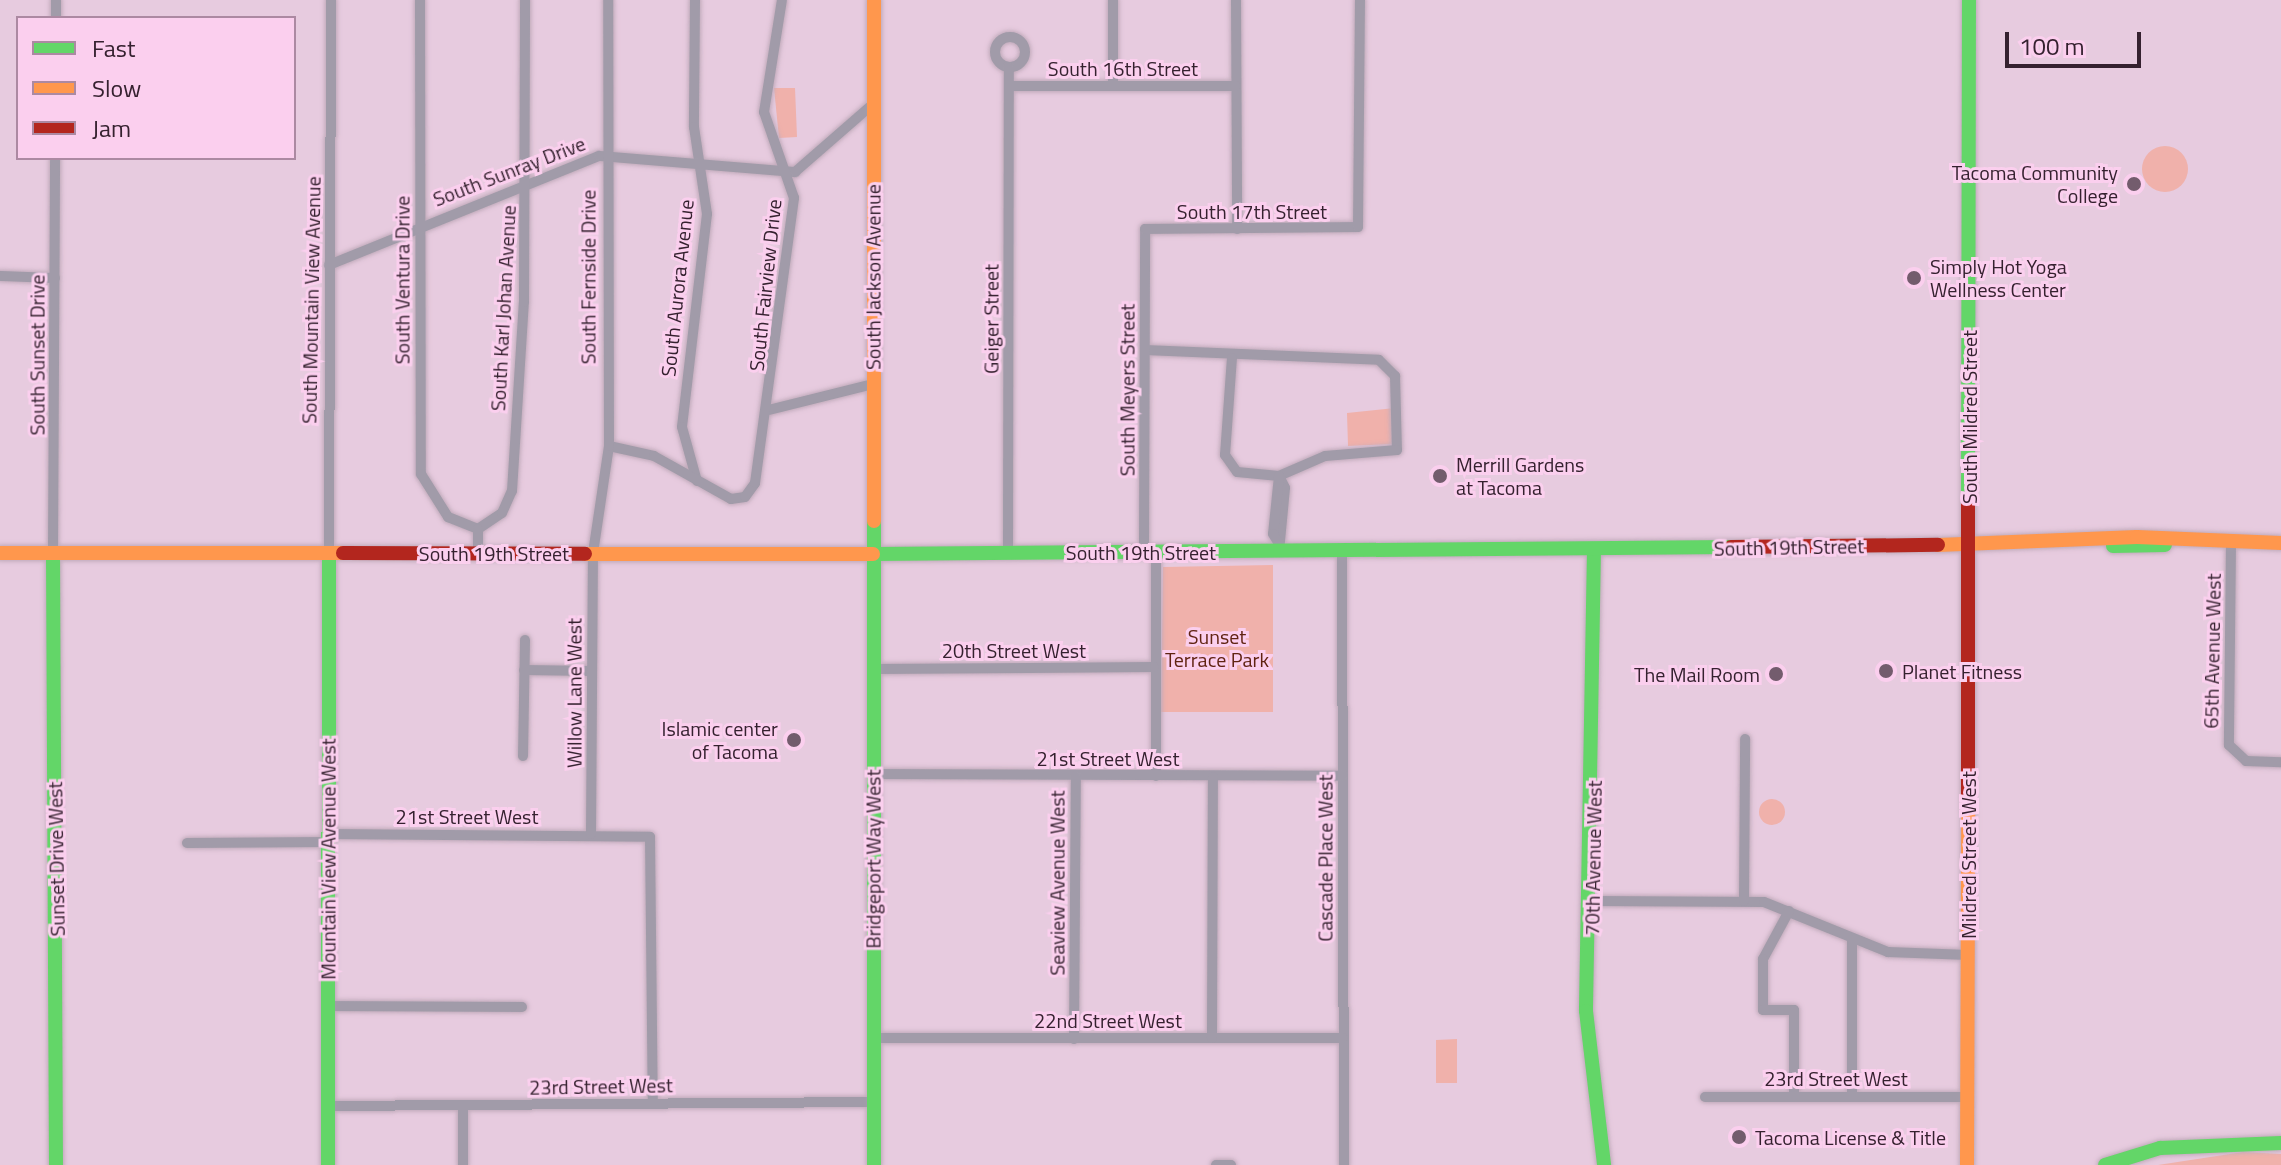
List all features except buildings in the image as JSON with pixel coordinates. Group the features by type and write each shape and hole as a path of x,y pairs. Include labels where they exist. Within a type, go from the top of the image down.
{"main road":[{"name":"South Jackson Avenue","path":"873,554 874,0"},
{"name":"South Mildred Street","path":"1969,0 1969,545"},
{"name":"South 19th Street","path":"0,553 873,554 1279,548 1342,551 2098,544 2155,537 2175,544 2281,543"},
{"name":"Mildred Street West","path":"1967,1165 1969,545"},
{"name":"70th Avenue West","path":"1594,549 1593,901 1586,1011 1604,1165"},
{"name":"Sunset Drive West","path":"53,553 56,1165"},
{"name":"Mountain View Avenue West","path":"328,1165 329,553"},
{"name":"Bridgeport Way West","path":"873,554 874,1165"},
{"path":"2105,1165 2160,1148 2281,1143"}],"street":[{"name":"South Ventura Drive","path":"420,0 421,474 448,517 478,529"},
{"name":"South Karl Johan Avenue","path":"478,529 502,513 512,491 527,181 525,0"},
{"name":"South Fernside Drive","path":"593,553 609,446 608,0"},
{"name":"South Aurora Avenue","path":"695,0 699,165 707,214 682,427 698,482"},
{"name":"South Fairview Drive","path":"698,482 734,500 753,486 769,410 792,224 791,173 764,112 782,0"},
{"path":"1113,0 1113,86"},
{"path":"1236,0 1237,229"},
{"name":"South 17th Street","path":"1145,229 1358,227 1360,0"},
{"name":"South Mountain View Avenue","path":"329,553 329,265 334,2"},
{"name":"Geiger Street","path":"1008,552 1009,67"},
{"name":"South 16th Street","path":"1010,86 1236,86"},
{"path":"791,173 822,156 874,103"},
{"name":"South Sunray Drive","path":"329,265 527,181 607,155 791,173"},
{"name":"South Sunset Drive","path":"53,553 55,160"},
{"name":"South Meyers Street","path":"1145,229 1150,552"},
{"path":"0,276 55,278"},
{"path":"1145,350 1232,358 1371,359 1395,376 1397,450 1325,456 1279,476 1240,473 1228,464 1225,373 1232,358"},
{"path":"769,410 873,384"},
{"path":"609,446 654,456 698,482"},
{"path":"1279,476 1285,488 1279,548"},
{"path":"478,529 478,553"},
{"name":"65th Avenue West","path":"2231,543 2228,735 2237,757 2281,762"},
{"name":"Cascade Place West","path":"1342,551 1344,1165"},
{"path":"1150,552 1156,776"},
{"name":"Willow Lane West","path":"591,834 593,553"},
{"path":"523,756 525,640"},
{"name":"20th Street West","path":"873,669 1154,667"},
{"path":"524,670 592,671"},
{"path":"1744,901 1745,739"},
{"name":"21st Street West","path":"873,774 1343,776"},
{"name":"Seaview Avenue West","path":"1074,1039 1076,776"},
{"path":"1212,1038 1213,777"},
{"name":"21st Street West","path":"187,843 591,834 652,838 653,1103"},
{"path":"1593,901 1744,901 1789,911 1896,954 1969,955"},
{"path":"1789,911 1763,959 1763,1010 1794,1010 1794,1095"},
{"path":"1852,938 1852,1096"},
{"path":"327,1006 522,1007"},
{"name":"22nd Street West","path":"874,1038 1343,1038"},
{"name":"23rd Street West","path":"1705,1097 1967,1097"},
{"name":"23rd Street West","path":"328,1106 874,1102"},
{"path":"463,1105 463,1165"},
{"path":"1216,1165 1231,1165"}],"green space":[{"path":"774,88 795,88 797,137 779,138"},
{"path":"2165,146 2181,153 2188,169 2181,185 2165,192 2149,185 2142,169 2149,153"},
{"path":"1395,408 1393,444 1348,446 1347,413"},
{"name":"Sunset Terrace Park","path":"1273,565 1273,712 1161,712 1163,567"},
{"path":"1772,799 1781,803 1785,812 1781,821 1772,825 1763,821 1759,812 1763,803"},
{"path":"1457,1039 1457,1083 1436,1083 1436,1040"},
{"path":"2243,1152 2281,1154 2281,1165 2158,1165"}],"traffic: fast":[{"path":"1968,504 1969,0"},
{"path":"874,521 874,1165"},
{"path":"2113,546 2165,545"},
{"path":"873,554 1731,547"},
{"path":"1594,549 1586,1011 1604,1165"},
{"path":"53,553 56,1165"},
{"path":"328,1165 329,553"},
{"path":"2105,1165 2160,1148 2281,1143"}],"traffic: slow":[{"path":"874,0 874,521"},
{"path":"1938,545 2137,537 2281,543"},
{"path":"0,553 343,553"},
{"path":"585,554 873,554"},
{"path":"1967,1165 1968,808"}],"traffic: jam":[{"path":"1968,504 1968,808"},
{"path":"1731,547 1938,545"},
{"path":"343,553 585,554"}],"place":[{"name":"Tacoma Community College","path":"2134,184"},
{"name":"Simply Hot Yoga Wellness Center","path":"1914,278"},
{"name":"Merrill Gardens at Tacoma","path":"1440,476"},
{"name":"Planet Fitness","path":"1886,671"},
{"name":"The Mail Room","path":"1776,674"},
{"name":"Islamic center of Tacoma","path":"794,740"},
{"name":"Tacoma License & Title","path":"1739,1137"}]}
